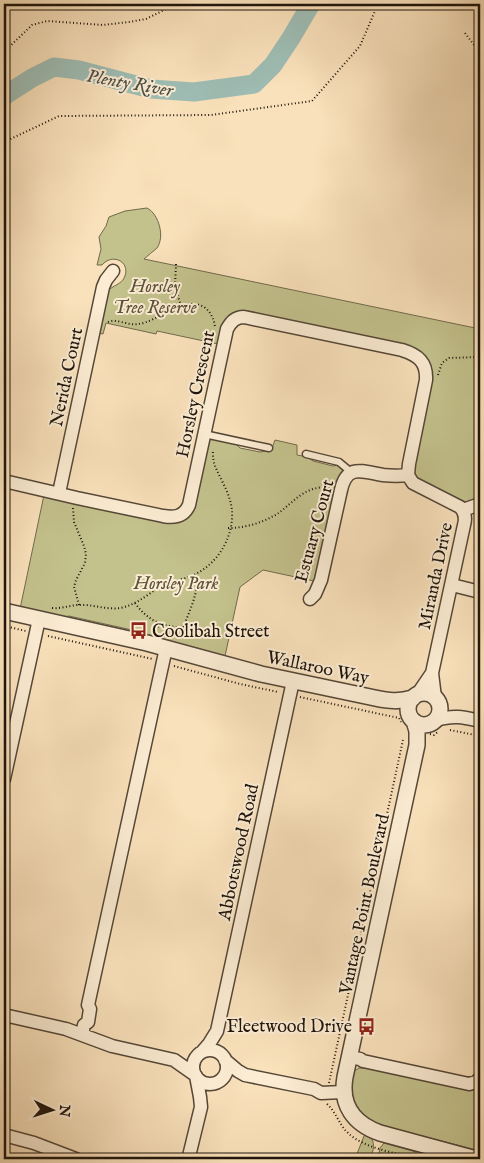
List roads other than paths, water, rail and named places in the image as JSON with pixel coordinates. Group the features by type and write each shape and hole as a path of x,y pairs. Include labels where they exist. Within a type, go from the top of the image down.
{"street":[{"name":"Nerida Court","path":"59,493 103,287 114,271"},
{"name":"Horsley Crescent","path":"4,481 169,517 180,516 189,505 210,435 227,329 234,319 240,317 248,317 410,353 418,358 426,370 426,380 408,475"},
{"path":"351,472 360,471 390,476 408,475"},
{"name":"Estuary Court","path":"310,599 315,594 321,580 341,490 345,479 351,472"},
{"name":"Miranda Drive","path":"408,475 413,483 456,504 464,514 452,585 432,673 415,697"},
{"path":"464,514 480,504"},
{"path":"464,514 480,510"},
{"path":"452,585 480,592"},
{"name":"Wallaroo Way","path":"4,611 37,626 164,655 227,665 292,688 390,702 427,694 437,700"},
{"path":"4,779 37,626"},
{"path":"83,1030 88,1022 90,1009 88,1005 164,655"},
{"name":"Miranda Drive","path":"432,673 437,700"},
{"name":"Abbotswood Road","path":"200,1053 209,1044 217,1031 292,688"},
{"path":"415,697 409,706 419,728"},
{"path":"419,728 440,711 437,700"},
{"path":"437,700 457,716"},
{"name":"Wallaroo Way","path":"390,702 401,708 419,728"},
{"path":"419,728 444,718 457,716 480,721"},
{"name":"Vantage Point Boulevard","path":"336,1089 354,1060 419,728"},
{"path":"4,1015 60,1028 83,1030 112,1046 174,1060 205,1083 210,1084 229,1077 245,1075 314,1089 318,1087 336,1089 352,1115 368,1129 456,1157 476,1159"},
{"name":"Abbotswood Road","path":"217,1031 224,1059"},
{"path":"174,1060 212,1050 245,1075"},
{"path":"188,1159 200,1106 193,1064 200,1053"},
{"path":"200,1106 210,1090 225,1075 224,1059"},
{"path":"354,1060 469,1084 476,1082 480,1078"},
{"path":"4,1135 26,1140 46,1153 76,1159"}],"lane":[{"path":"210,435 269,448"},
{"path":"306,454 339,462 351,472"}],"waterway":[{"name":"Plenty River","path":"4,96 32,78 54,67 79,70 151,89 194,92 254,84 273,65 311,4"}],"place":[{"name":"Coolibah Street","path":"138,631"},
{"name":"Fleetwood Drive","path":"366,1026"}],"park label":[{"name":"Horsley Tree Reserve","path":"155,296"},
{"name":"Horsley Park","path":"176,583"}]}
